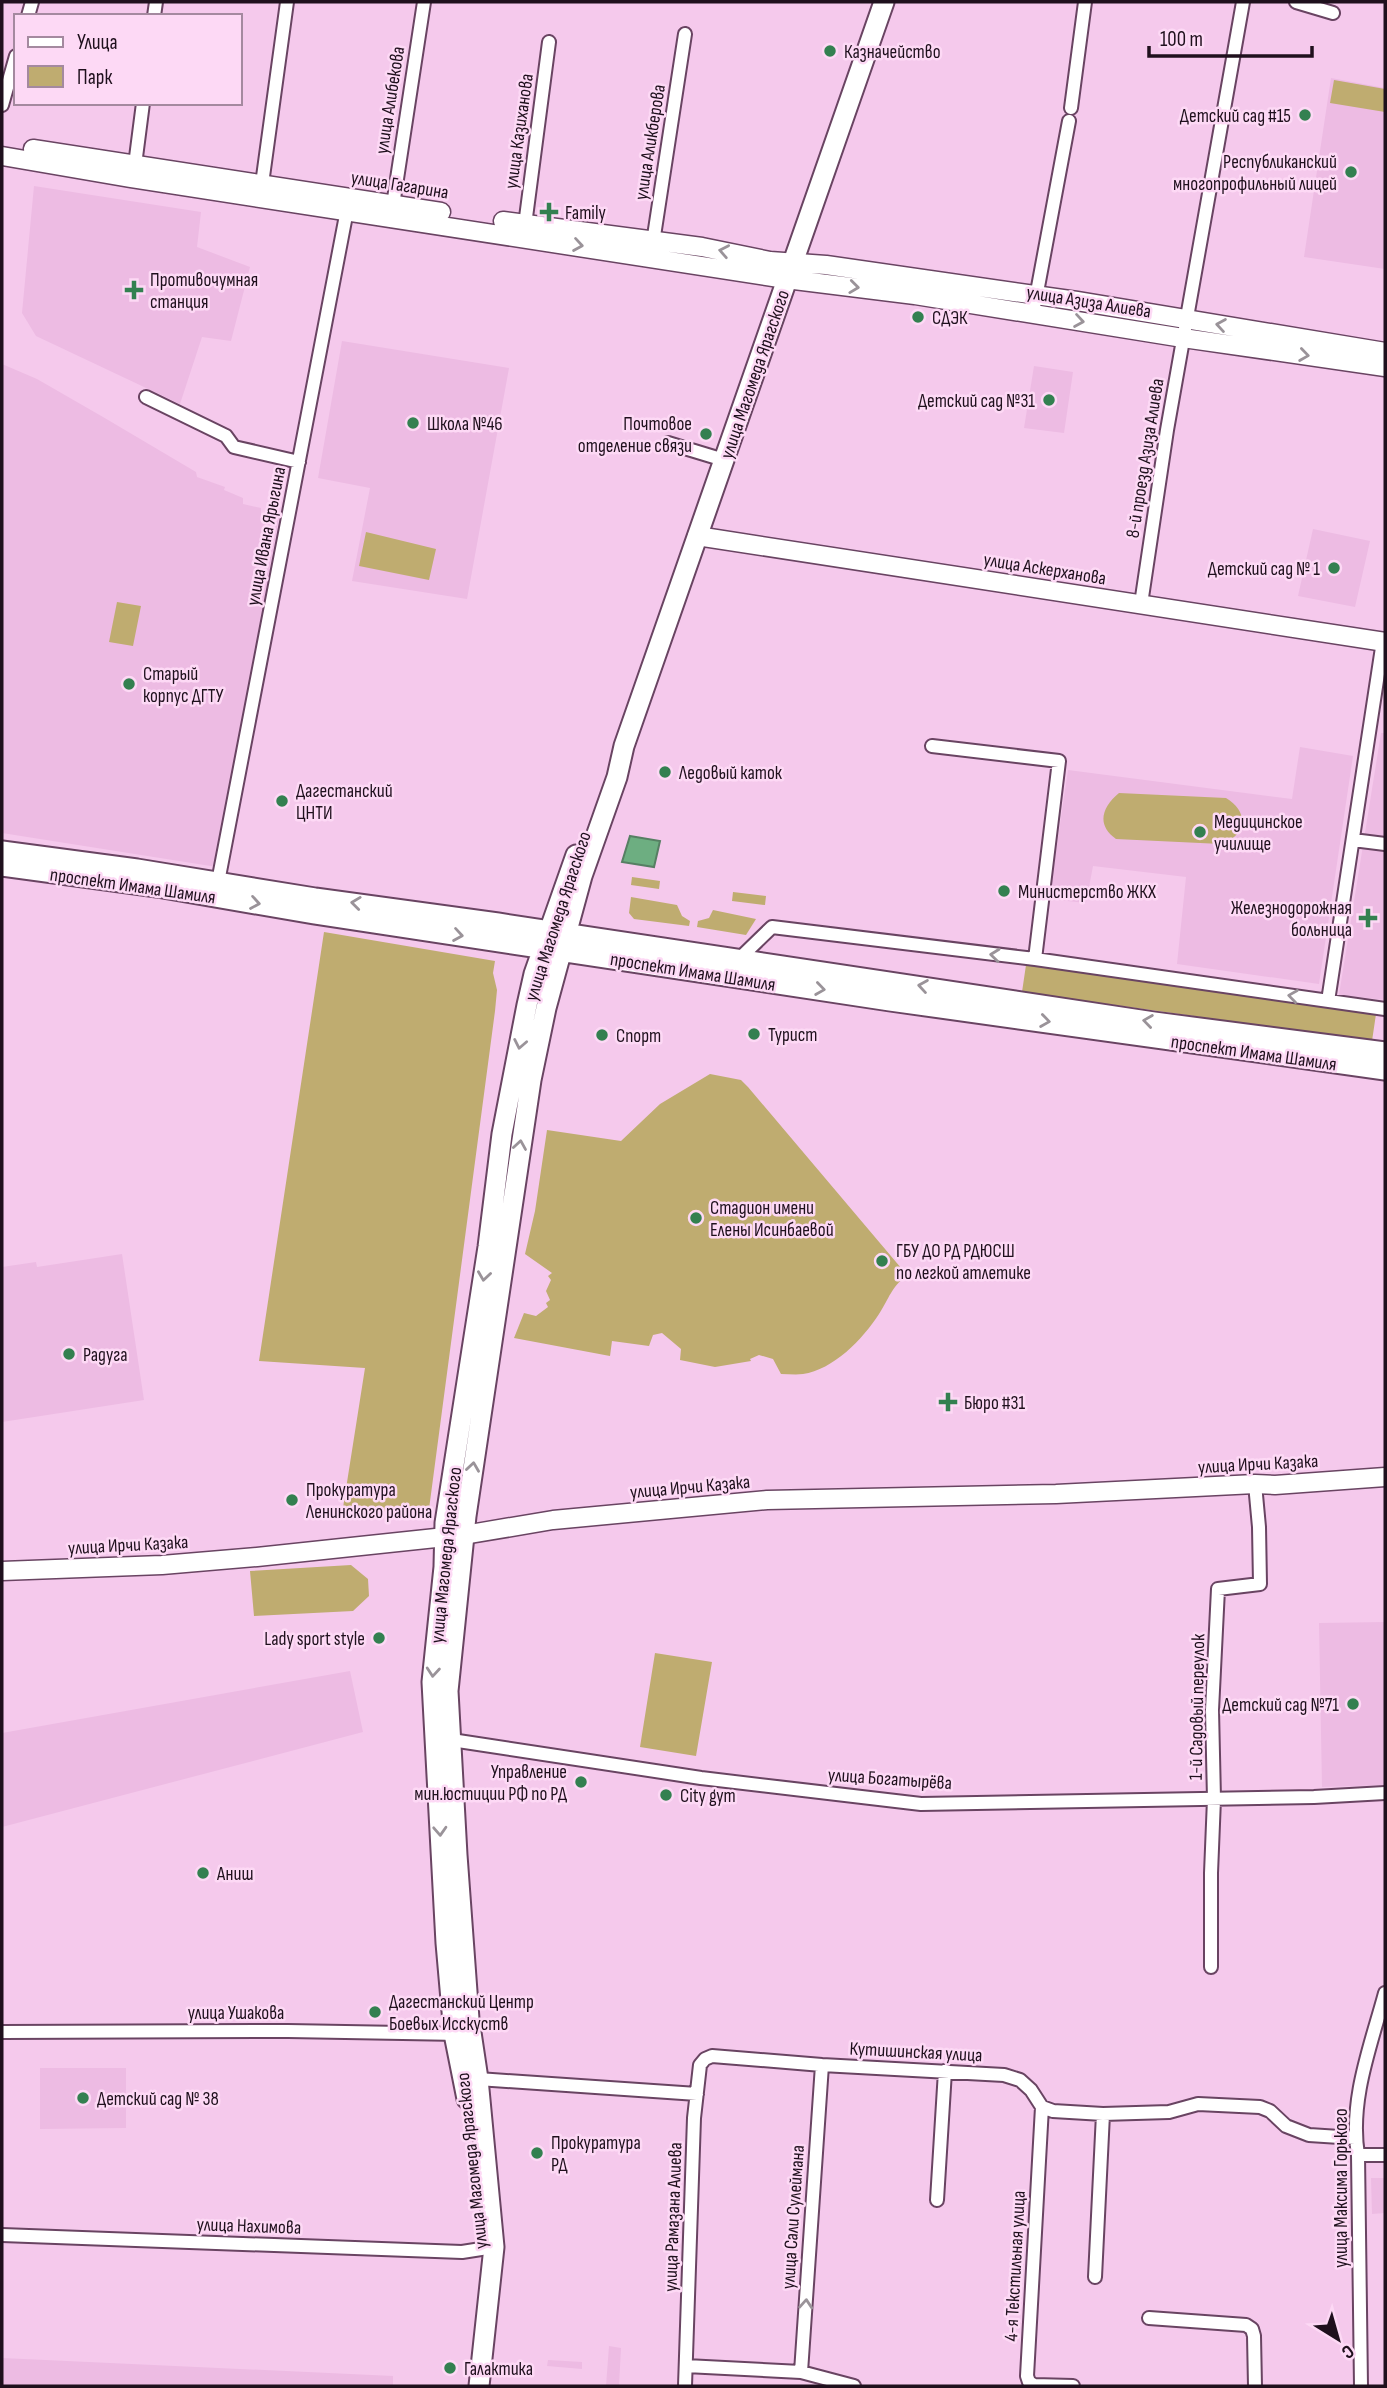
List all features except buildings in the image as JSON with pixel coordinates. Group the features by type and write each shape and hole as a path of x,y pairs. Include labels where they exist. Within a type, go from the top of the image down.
{"main road":[{"name":"улица Магомеда Ярагского","path":"479,2386 488,2248 472,2081 462,2033 443,1739 432,1682 444,1566 454,1535 452,1470 488,1247 502,1134 529,995 582,876 617,777 624,746 884,2"},
{"name":"улица Гагарина","path":"2,144 262,184 349,204 393,205 525,225 652,249"},
{"name":"улица Гагарина","path":"2,156 130,178 349,204 789,271"},
{"name":"улица Азиза Алиева","path":"789,271 917,277 1077,300 1385,352"},
{"name":"улица Азиза Алиева","path":"789,271 915,295 1385,367"},
{"name":"улица Аскерханова","path":"697,536 1384,641"},
{"name":"проспект Имама Шамиля","path":"2,851 218,882 890,1001 1385,1070"},
{"name":"проспект Имама Шамиля","path":"2,866 157,887 314,914 739,959 1140,1020 1385,1052"},
{"name":"улица Ирчи Казака","path":"2,1571 162,1565 454,1535 553,1520 768,1500 1056,1494 1275,1485 1385,1477"},
{"name":"улица Магомеда Ярагского","path":"466,2386 488,2248"}],"street":[{"path":"262,184 286,2"},
{"name":"улица Алибекова","path":"393,205 424,2"},
{"path":"1034,314 1070,114 1085,2"},
{"name":"8-й проезд Азиза Алиева","path":"1141,604 1186,319 1243,2"},
{"path":"1296,2 1333,13"},
{"name":"улица Аликберова","path":"652,249 685,34"},
{"name":"улица Казиханова","path":"525,225 550,42"},
{"path":"2,104 14,63"},
{"path":"135,165 143,105"},
{"name":"улица Ивана Ярыгина","path":"218,882 349,204"},
{"path":"146,397 226,436 234,447 299,463"},
{"path":"668,443 724,460"},
{"path":"1328,1001 1384,641"},
{"path":"1371,715 1385,717"},
{"path":"932,746 1059,761 1035,959"},
{"path":"1353,840 1385,844"},
{"path":"739,959 772,927 1035,959 1385,1009"},
{"name":"1-й Садовый переулок","path":"1211,1967 1210,1873 1214,1798 1212,1710 1218,1589 1260,1584 1255,1484"},
{"name":"улица Богатырёва","path":"443,1739 701,1778 921,1804 1314,1797 1385,1793"},
{"name":"улица Максима Горького","path":"1361,2386 1358,2155 1355,2138 1362,2070 1385,1993"},
{"name":"улица Ушакова","path":"2,2032 462,2033"},
{"name":"Кутишинская улица","path":"712,2056 1004,2075 1020,2080 1031,2090 1042,2107"},
{"name":"улица Рамазана Алиева","path":"685,2386 694,2118 701,2065 705,2059 712,2056"},
{"name":"улица Сали Сулеймана","path":"801,2372 822,2065"},
{"path":"937,2200 945,2071"},
{"path":"472,2081 697,2094"},
{"path":"1042,2107 1103,2114 1169,2112 1198,2104 1260,2107 1286,2126 1309,2135 1355,2138"},
{"name":"4-я Текстильная улица","path":"1042,2107 1027,2376 1029,2382 1034,2385 1073,2386"},
{"path":"1095,2277 1103,2114"},
{"path":"1358,2155 1385,2155"},
{"name":"улица Нахимова","path":"2,2235 463,2252 488,2248"},
{"path":"1149,2318 1246,2325 1252,2329 1254,2336 1255,2386"},
{"path":"687,2366 801,2372 854,2386"}],"shaded area":[{"name":"Республиканский многопрофильный лицей","path":"1331,78 1385,88 1385,269 1304,257"},
{"name":"Противочумная станция","path":"34,186 201,212 197,247 250,267 231,341 202,337 180,404 36,336 22,313"},
{"name":"Школа №46","path":"342,341 509,368 467,599 352,581 370,488 318,478"},
{"path":"2,364 37,379 103,417 196,472 197,477 225,487 224,490 243,498 243,504 261,508 261,514 279,517 217,867 2,833"},
{"name":"Детский сад №31","path":"1034,366 1073,372 1064,433 1024,428"},
{"name":"Детский сад № 1","path":"1313,529 1370,541 1355,607 1298,596"},
{"name":"Железнодорожная больница","path":"1381,733 1385,733 1385,1000 1339,995"},
{"name":"Медицинское училище","path":"1300,747 1353,756 1319,984 1177,964 1186,877 1093,866 1086,903 1049,899 1068,770 1292,799"},
{"path":"630,836 660,841 654,867 622,862"},
{"name":"Радуга","path":"122,1254 144,1400 2,1422 2,1267 36,1262 37,1267"},
{"name":"Детский сад №71","path":"1385,1622 1385,1785 1322,1787 1319,1623"},
{"path":"350,1671 363,1732 2,1827 2,1733"},
{"name":"Детский сад № 38","path":"40,2068 126,2068 126,2128 40,2129"},
{"path":"1371,2178 1385,2178 1385,2213 1372,2214"},
{"path":"609,2346 621,2348 619,2386 606,2386"},
{"path":"2,2358 393,2376 393,2386 2,2386"},
{"path":"548,2360 582,2362 582,2369 547,2366"}],"green space":[{"path":"1334,80 1385,89 1385,112 1330,103"},
{"path":"366,532 436,549 429,580 359,566"},
{"path":"117,602 141,606 133,646 109,642"},
{"path":"1119,793 1226,798 1242,816 1241,829 1230,840 1221,844 1116,839 1106,828 1104,816 1105,810"},
{"path":"632,877 660,881 659,889 631,885"},
{"path":"733,892 766,896 765,905 732,901"},
{"path":"631,897 677,905 682,916 690,921 689,926 634,919 629,913"},
{"path":"713,910 756,919 746,935 697,927 698,921 709,918"},
{"path":"324,932 495,961 495,1011 429,1509 342,1514 365,1368 259,1361"},
{"path":"1026,965 1376,1014 1372,1041 1022,992"},
{"name":"Стадион имени Елены Исинбаевой","path":"710,1074 741,1080 748,1087 907,1275 894,1289 872,1324 856,1343 836,1360 803,1374 781,1374 773,1359 759,1355 750,1359 751,1361 715,1367 680,1360 681,1349 662,1333 653,1335 649,1346 612,1341 610,1356 514,1338 524,1313 536,1316 548,1307 546,1303 550,1300 546,1291 551,1280 548,1276 552,1273 525,1254 535,1211 547,1130 621,1141 660,1104"},
{"path":"351,1565 368,1579 369,1596 353,1611 254,1616 250,1571"},
{"path":"655,1653 712,1662 696,1756 640,1747"}],"place":[{"name":"Казначейство","path":"830,51"},
{"name":"Детский сад #15","path":"1305,115"},
{"name":"Республиканский многопрофильный лицей","path":"1351,172"},
{"name":"Family","path":"549,212"},
{"name":"Противочумная станция","path":"134,290"},
{"name":"СДЭК","path":"918,317"},
{"name":"Детский сад №31","path":"1049,400"},
{"name":"Школа №46","path":"413,423"},
{"name":"Почтовое отделение связи","path":"706,434"},
{"name":"Детский сад № 1","path":"1334,568"},
{"name":"Старый корпус ДГТУ","path":"129,684"},
{"name":"Ледовый каток","path":"665,772"},
{"name":"Дагестанский ЦНТИ","path":"282,801"},
{"name":"Медицинское училище","path":"1200,832"},
{"name":"Министерство ЖКХ","path":"1004,891"},
{"name":"Железнодорожная больница","path":"1368,918"},
{"name":"Турист","path":"754,1034"},
{"name":"Спорт","path":"602,1035"},
{"name":"Стадион имени Елены Исинбаевой","path":"696,1218"},
{"name":"ГБУ ДО РД РДЮСШ по легкой атлетике","path":"882,1261"},
{"name":"Радуга","path":"69,1354"},
{"name":"Бюро #31","path":"948,1402"},
{"name":"Прокуратура Ленинского района","path":"292,1500"},
{"name":"Lady sport style","path":"379,1638"},
{"name":"Детский сад №71","path":"1353,1704"},
{"name":"Управление мин.юстиции РФ по РД","path":"581,1782"},
{"name":"City gym","path":"666,1795"},
{"name":"Аниш","path":"203,1873"},
{"name":"Дагестанский Центр Боевых Исскуств","path":"375,2012"},
{"name":"Детский сад № 38","path":"83,2098"},
{"name":"Прокуратура РД","path":"537,2153"},
{"name":"Галактика","path":"450,2368"}]}
